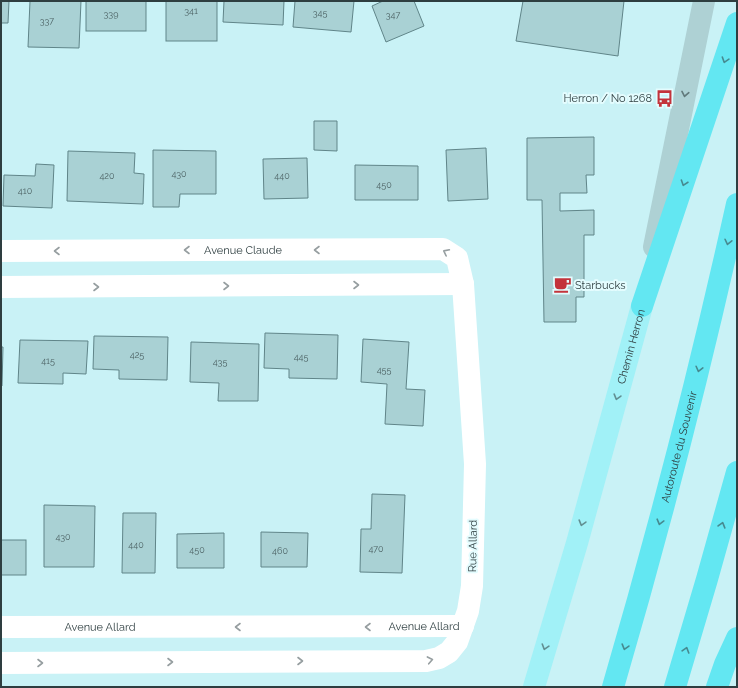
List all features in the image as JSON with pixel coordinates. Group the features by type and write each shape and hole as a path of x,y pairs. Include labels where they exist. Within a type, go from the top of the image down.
{"highway":[{"path":"642,306 737,23"},
{"name":"Autoroute du Souvenir","path":"613,687 684,430 706,342 737,204"},
{"path":"674,687 707,579 737,472"},
{"path":"717,687 725,664 737,638"}],"main road":[{"name":"Chemin Herron","path":"534,687 577,543 642,306 704,1"}],"street":[{"name":"Avenue Claude","path":"1,251 443,249 457,258 463,284 475,464"},
{"path":"1,287 463,284"},
{"name":"Rue Allard","path":"463,626 468,611 472,586 475,464"},
{"name":"Avenue Allard","path":"1,627 463,626 457,642 449,652 439,658 426,661 1,663"}],"building":[{"path":"1,1 9,1 8,23 1,23"},
{"path":"30,1 81,1 79,48 28,47"},
{"path":"86,1 146,1 146,31 86,31"},
{"path":"166,1 217,1 217,41 166,41"},
{"path":"224,1 284,1 283,25 223,22"},
{"path":"295,1 354,1 351,32 293,27"},
{"path":"383,1 414,1 424,26 386,42 372,6"},
{"path":"523,1 624,1 618,56 516,41"},
{"path":"314,121 337,121 337,151 314,150"},
{"path":"594,137 594,175 586,175 587,193 560,193 560,211 594,210 594,235 584,235 584,297 576,297 576,322 544,322 542,200 527,200 527,138"},
{"path":"486,148 488,199 448,201 446,150"},
{"path":"153,150 216,151 216,194 180,194 179,207 153,207"},
{"path":"68,151 135,153 134,173 144,174 143,204 67,201"},
{"path":"307,158 308,198 264,199 263,159"},
{"path":"36,164 54,165 52,208 3,206 4,175 35,176"},
{"path":"355,165 418,166 418,200 355,200"},
{"path":"265,333 338,335 337,379 289,378 289,369 264,368"},
{"path":"94,336 168,337 167,380 119,379 119,370 93,369"},
{"path":"363,339 409,342 406,389 425,390 423,426 385,424 387,384 361,382"},
{"path":"20,340 88,341 86,374 63,373 63,384 18,383"},
{"path":"191,342 259,344 258,401 218,401 219,383 190,382"},
{"path":"1,347 3,347 2,386 1,386"},
{"path":"372,494 405,495 402,573 360,572 361,529 371,529"},
{"path":"44,505 95,506 94,567 44,567"},
{"path":"123,513 156,513 155,573 122,573"},
{"path":"261,532 308,533 307,567 261,567"},
{"path":"224,533 224,568 177,568 177,534"},
{"path":"1,540 26,540 26,575 1,575"}],"place":[{"name":"Herron / No 1268","path":"665,98"},
{"name":"Starbucks","path":"562,285"}]}
